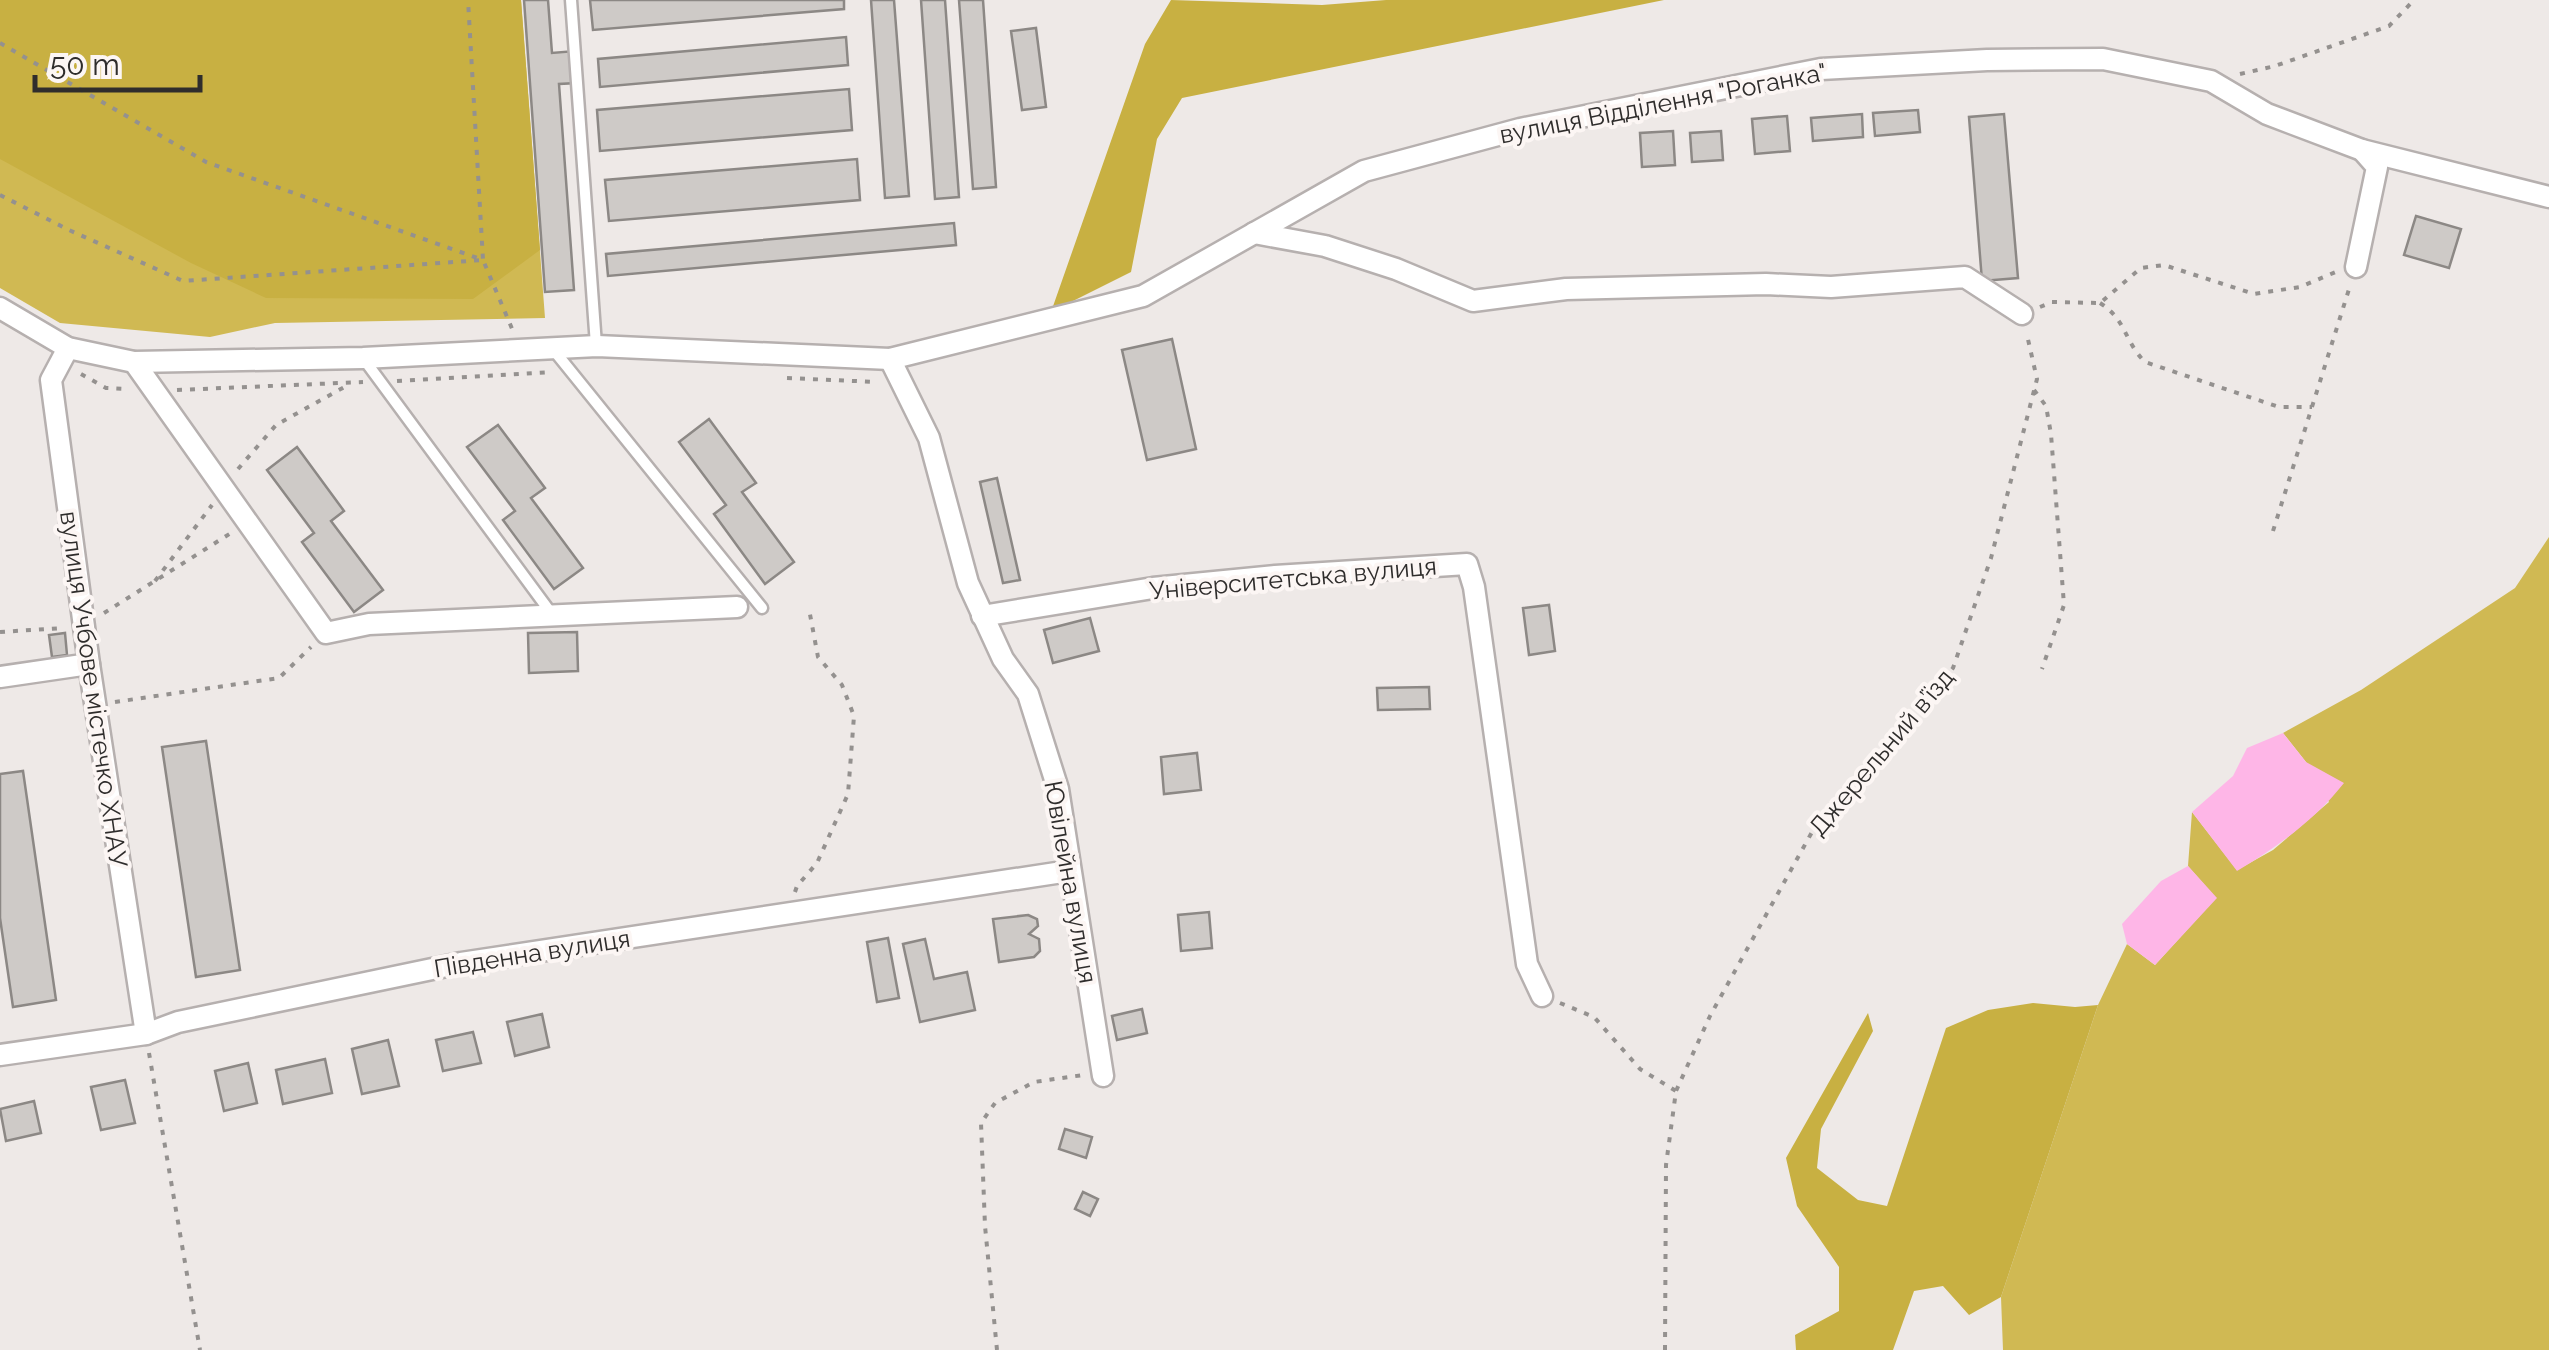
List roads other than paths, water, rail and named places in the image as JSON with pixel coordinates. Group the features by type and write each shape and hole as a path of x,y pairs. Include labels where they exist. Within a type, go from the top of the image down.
{"street":[{"name":"вулиця Відділення \"Роганка\"","path":"0,308 68,348 134,362 363,358 596,346 890,360 1143,296 1364,170 1520,129 1821,69 1986,60 2103,60 2211,81 2267,114 2362,150 2549,197"},
{"path":"2356,267 2377,167 2362,150"},
{"path":"1254,233 1326,246 1396,268 1473,302 1566,288 1766,284 1831,287 1965,277 2022,314"},
{"name":"вулиця Учбове містечко ХНАУ","path":"68,348 50,380 146,1034"},
{"name":"Ювілейна вулиця","path":"890,360 929,438 968,582 1003,658 1028,694 1058,790 1103,1076"},
{"path":"134,362 326,633 369,624 738,608"},
{"name":"Університетська вулиця","path":"982,616 1153,588 1467,564 1474,587 1526,964 1542,996"},
{"path":"0,677 89,664"},
{"name":"Південна вулиця","path":"0,1055 146,1034 178,1022 461,963 1069,871"}],"lane":[{"path":"571,0 596,346"},
{"path":"552,348 762,608"},
{"path":"363,358 555,618"}]}
